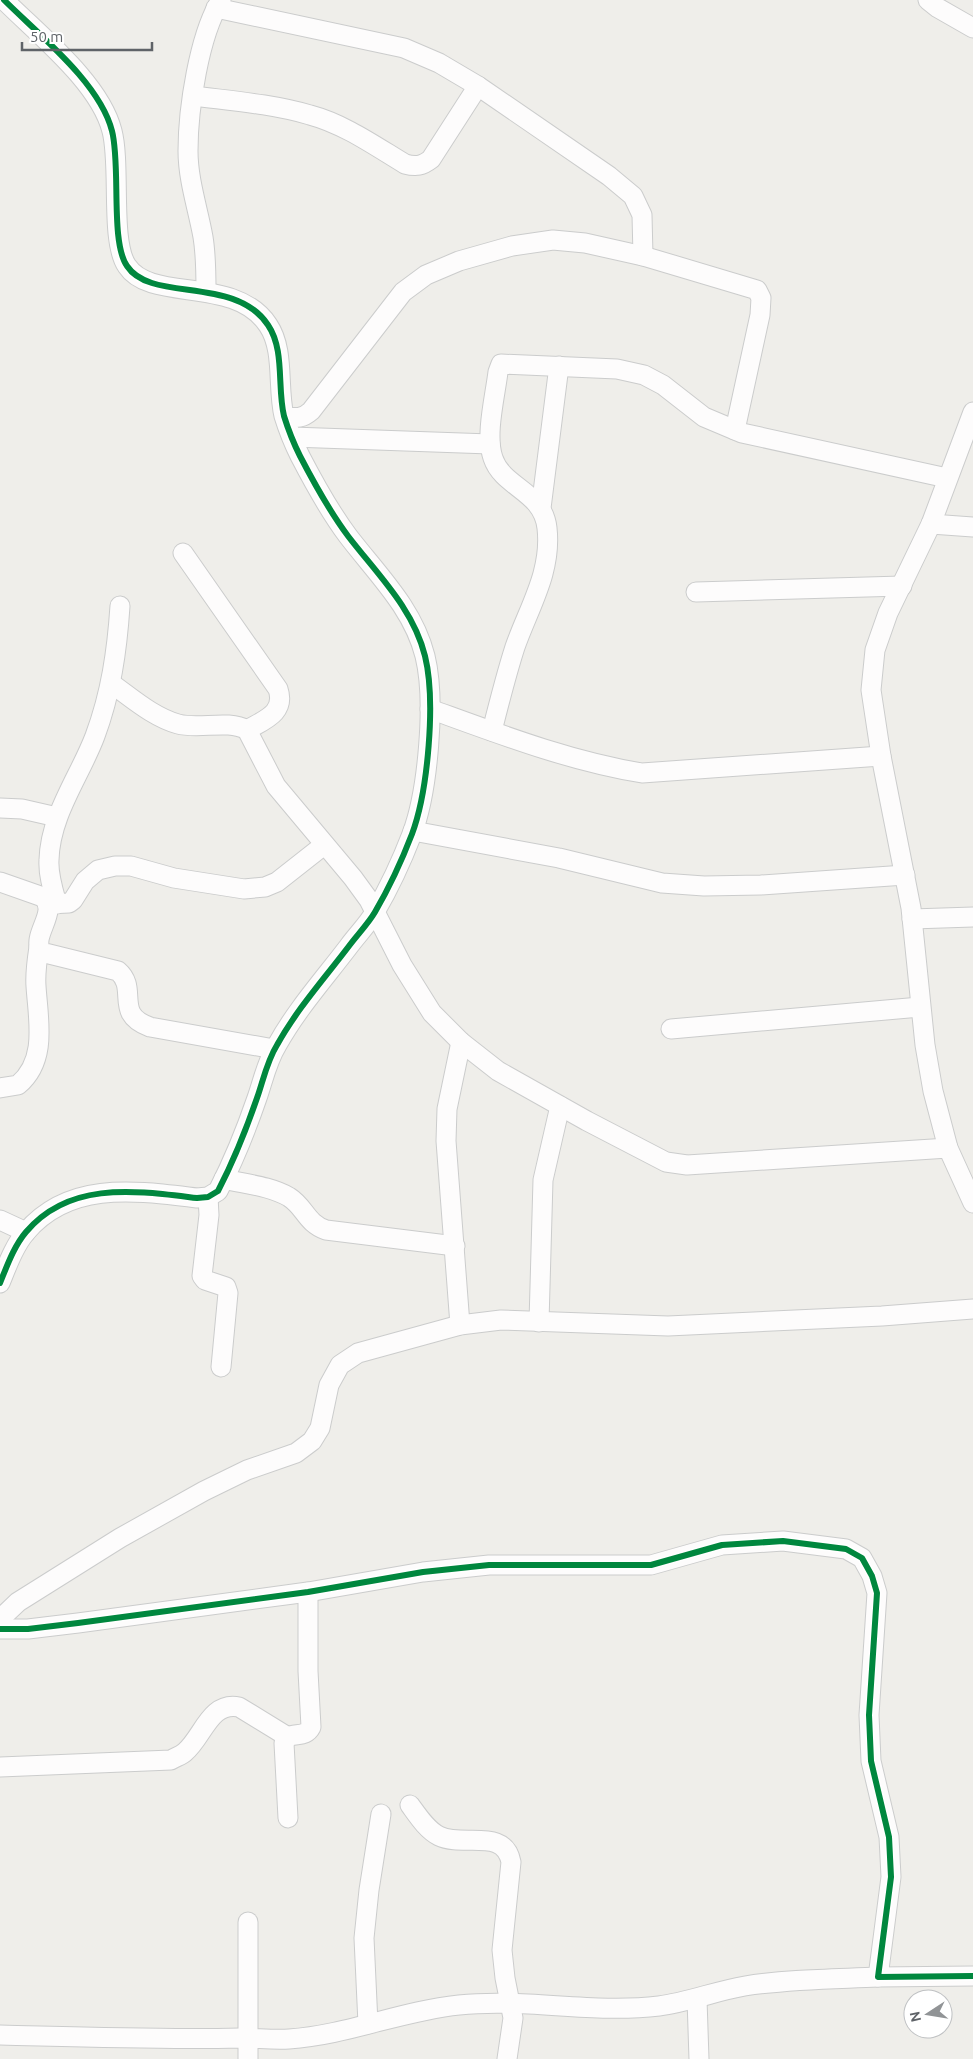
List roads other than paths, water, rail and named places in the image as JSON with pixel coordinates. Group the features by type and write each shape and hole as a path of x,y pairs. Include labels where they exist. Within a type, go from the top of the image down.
{"street":[{"path":"0,1283 9,1260 26,1232 54,1207 81,1196 116,1192 197,1198 208,1197 218,1191 255,1103 274,1049 298,1010 374,913 413,831 424,782 430,709 425,657 409,615 346,534 299,454 284,417 278,355 270,327 256,312 236,300 206,291 180,289 145,281 127,266 120,253 116,153 112,129 103,106 88,85 4,0"},
{"path":"928,0 938,8 973,28"},
{"path":"206,291 203,238 195,206 188,152 198,60 219,4 404,48 439,63 478,86 610,176 633,196 642,215 643,256"},
{"path":"194,96 263,105 312,115 352,132 405,164 414,167 424,165 431,159 478,86"},
{"path":"284,417 298,419 305,417 403,292 426,275 459,261 512,246 553,240 585,243 643,256 757,290 761,298 760,315 734,430"},
{"path":"492,731 516,645 532,610 543,576 548,546 547,526 541,508 527,493 499,471 490,444 498,372 501,364 617,369 644,375 663,385 704,417 734,430 779,443 947,478"},
{"path":"541,508 559,366"},
{"path":"973,412 968,436 947,478 931,524 888,613 875,650 871,690 881,756 905,874 912,919 920,1007 933,1091 948,1148 973,1202"},
{"path":"292,437 490,444"},
{"path":"931,524 973,527"},
{"path":"183,553 278,689 281,697 279,708 272,716 247,730"},
{"path":"696,592 902,586"},
{"path":"0,1088 18,1085 35,1062 39,1043 39,1015 35,985 38,947 52,904 48,861 57,817 95,736 112,684 117,654 120,606"},
{"path":"112,684 153,713 178,724 205,727 240,726 247,730 276,786 353,878 402,965 432,1013 460,1042 498,1071 560,1106 666,1162 686,1164 948,1148"},
{"path":"430,709 492,731 608,767 642,773 881,756"},
{"path":"0,808 22,809 57,817"},
{"path":"413,831 559,858 652,880 679,884 761,885 905,874"},
{"path":"0,882 43,897 52,904 73,900 85,881 98,870 115,866 131,866 174,878 244,889 265,887 277,882 324,845"},
{"path":"912,919 973,917"},
{"path":"38,947 47,955 118,971 126,983 130,1013 138,1023 150,1027 274,1049"},
{"path":"671,1029 920,1007"},
{"path":"460,1042 447,1108 446,1142 460,1325"},
{"path":"539,1322 543,1180 560,1106"},
{"path":"224,1179 273,1191 290,1198 315,1226 326,1230 455,1246"},
{"path":"208,1197 208,1222 202,1276 205,1280 226,1286 228,1293 221,1367"},
{"path":"0,1220 26,1232"},
{"path":"0,1619 18,1602 120,1538 204,1491 247,1470 296,1453 312,1441 320,1428 330,1384 340,1366 358,1353 460,1325 501,1320 668,1326 882,1316 973,1309"},
{"path":"0,1629 28,1629 70,1624 308,1592 423,1572 489,1564 651,1565 722,1545 783,1541 822,1544 846,1549 862,1558 872,1576 876,1593 869,1715 871,1762 890,1845 891,1877 878,1977"},
{"path":"0,1767 171,1760 184,1753 214,1714 221,1708 230,1705 238,1707 288,1737 309,1732 311,1727 308,1671 308,1592"},
{"path":"288,1737 284,1743 288,1818"},
{"path":"410,1805 428,1828 439,1836 454,1840 493,1841 503,1844 510,1852 512,1862 502,1950 505,1978 513,2018 507,2059"},
{"path":"368,2024 364,1938 369,1890 382,1814"},
{"path":"248,1922 248,2059"},
{"path":"0,2035 290,2039 368,2024 420,2011 459,2005 511,2003 609,2008 657,2006 697,1999 743,1986 793,1981 878,1977 973,1976"},
{"path":"697,1999 699,2059"}]}
